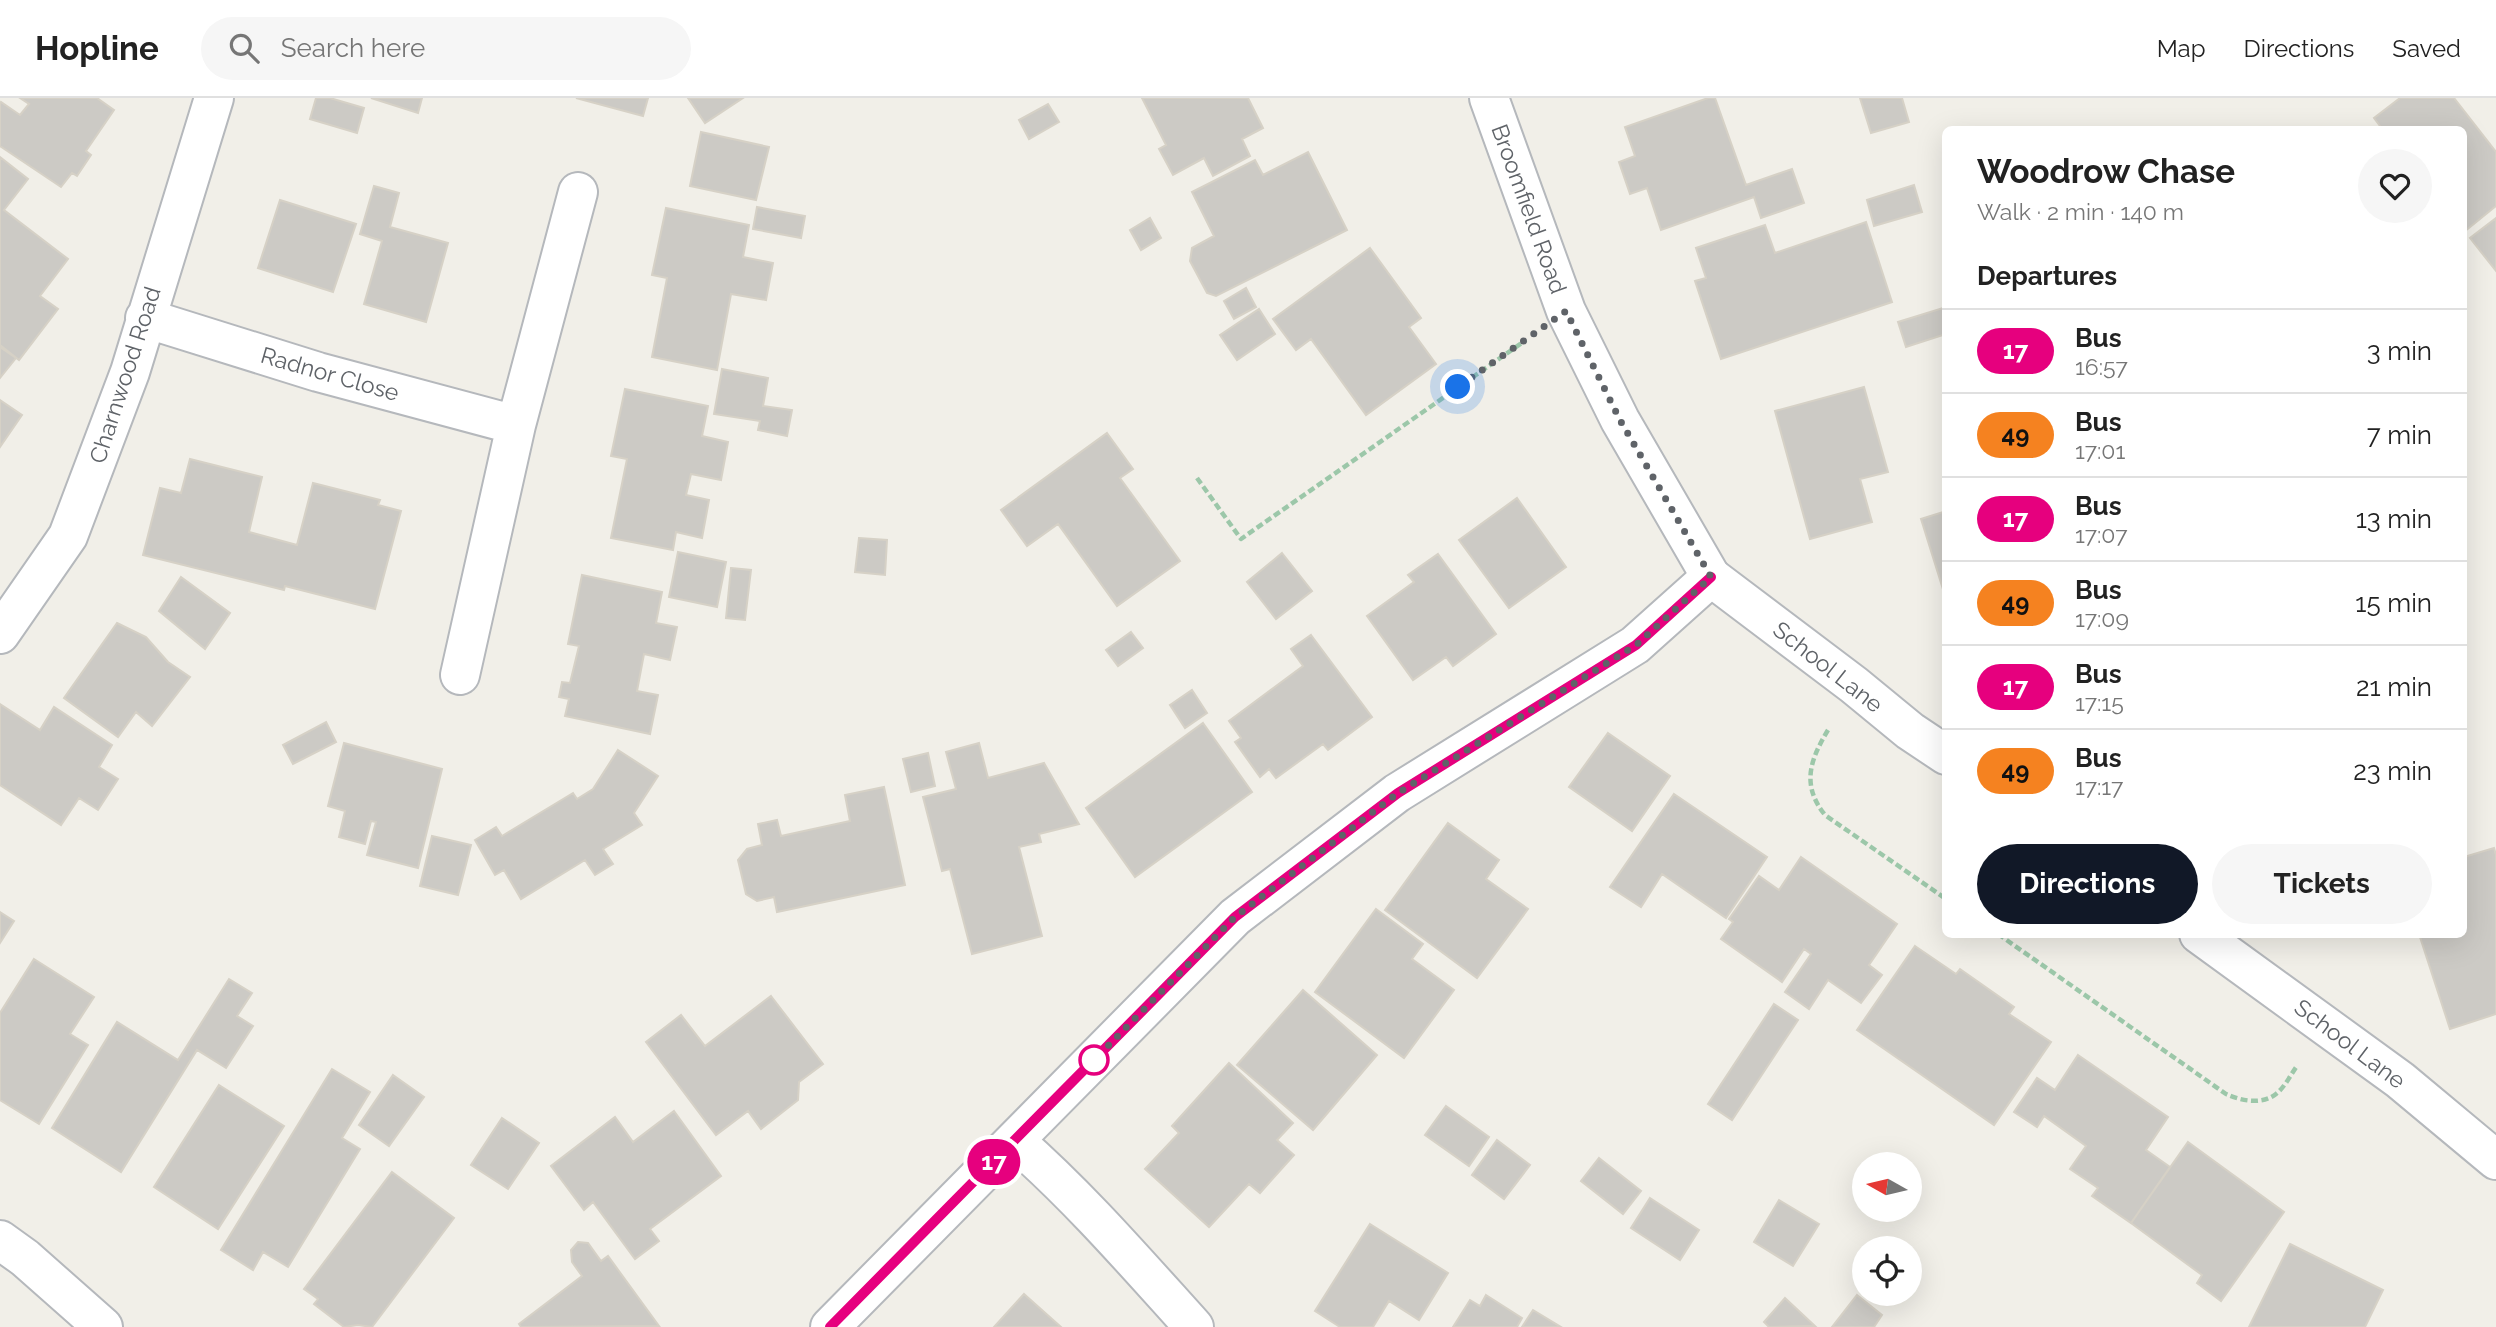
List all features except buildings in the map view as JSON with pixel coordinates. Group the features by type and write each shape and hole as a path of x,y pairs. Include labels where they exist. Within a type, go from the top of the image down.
{"street":[{"name":"Charnwood Road","path":"0,634 68,537 113,422 214,98"},
{"name":"Broomfield Road","path":"1489,98 1566,311 1620,420 1711,577"},
{"path":"460,675 516,425 578,192"},
{"name":"Radnor Close","path":"145,318 318,372 516,425"},
{"path":"830,1327 1235,917 1398,793 1636,645 1711,577"},
{"name":"School Lane","path":"1711,577 1854,685 1910,731 1942,752"},
{"name":"School Lane","path":"2205,938 2400,1080 2496,1160"},
{"path":"1015,1141 1047,1169 1194,1327"},
{"path":"0,1240 25,1258 103,1327"}],"path":[{"path":"1197,478 1241,539 1566,311"},
{"path":"1854,685 1815,751 1810,768 1815,803 1825,815 1942,896"},
{"path":"2004,938 2216,1087 2239,1100 2267,1098 2277,1093 2326,1025"}],"bus line":[{"name":"17","path":"830,1327 1235,917 1398,793 1636,645 1711,577"}],"route":[{"path":"1094,1060 1088,1066 1235,917 1398,793 1636,645 1711,577 1620,420 1566,311 1458,387"}]}
